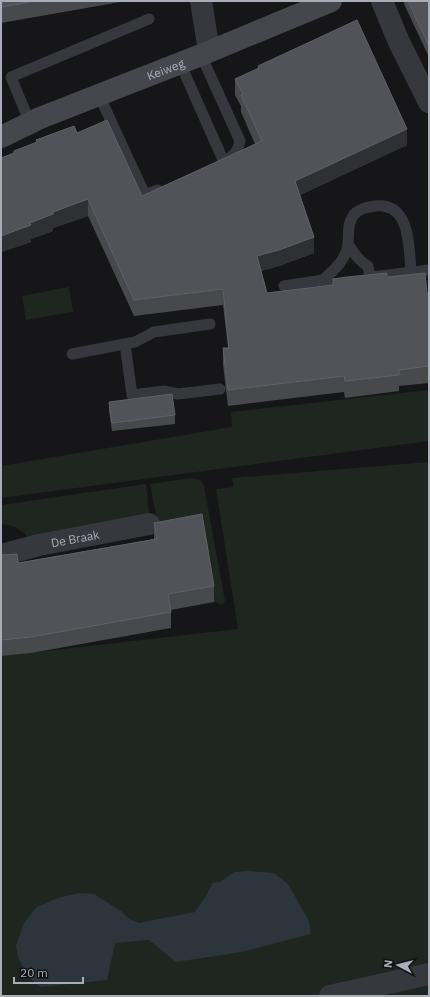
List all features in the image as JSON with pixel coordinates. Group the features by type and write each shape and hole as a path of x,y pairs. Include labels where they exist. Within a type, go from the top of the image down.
{"street":[{"path":"201,1 205,53"},
{"name":"Keiweg","path":"1,137 40,118 205,53 331,1"},
{"path":"382,1 399,42 429,102"},
{"name":"De Braak","path":"1,555 39,545 149,524"},
{"path":"330,996 429,974"}],"lane":[{"path":"30,123 11,77 149,19"},
{"path":"180,63 220,164 232,157 239,149 240,141 205,53"},
{"path":"98,95 145,195 167,186"},
{"path":"323,280 341,262 346,254 348,244 348,226 354,214 364,208 376,206 387,206 397,212 404,223 408,237 411,272"},
{"path":"348,244 355,255 368,266 366,278 429,270"},
{"path":"284,286 323,280 332,282 340,281"},
{"path":"72,354 126,344 137,341 154,332 210,324"},
{"path":"126,344 132,395 164,391 178,394 220,389"}],"shaded area":[{"path":"69,287 73,312 26,320 22,296"},
{"path":"429,390 429,441 1,498 1,466 232,427 231,412"},
{"path":"429,462 429,996 1,996 1,656 238,629 216,489 234,487 232,478"},
{"path":"193,478 201,481 204,486 225,601 222,605 214,602 202,531 159,530 150,484"},
{"path":"146,484 149,513 28,537 16,528 1,524 1,505"},
{"path":"248,871 274,873 288,884 309,921 311,934 241,952 176,962 149,940 115,943 107,980 41,987 28,977 18,957 16,946 24,923 37,907 58,898 79,893 94,894 121,911 129,919 139,923 195,912 213,883 220,882 234,872"}],"building":[{"path":"1,1 35,1 1,7"},
{"path":"408,1 429,1 429,46"},
{"path":"357,20 407,129 295,181 314,237 279,250 257,256 267,293 333,285 333,279 347,277 387,273 387,277 425,273 427,293 429,293 429,366 399,370 399,375 345,381 344,376 228,390 223,348 229,348 223,289 134,300 88,199 53,212 53,214 30,223 31,225 1,236 1,158 37,142 36,140 74,126 77,133 107,120 142,196 262,141 241,95 243,94 235,79 259,68 258,66"},
{"path":"172,394 175,415 112,423 109,402"},
{"path":"202,514 214,586 168,594 171,612 31,637 1,640 1,555 17,554 18,563 157,539 154,523"}]}
